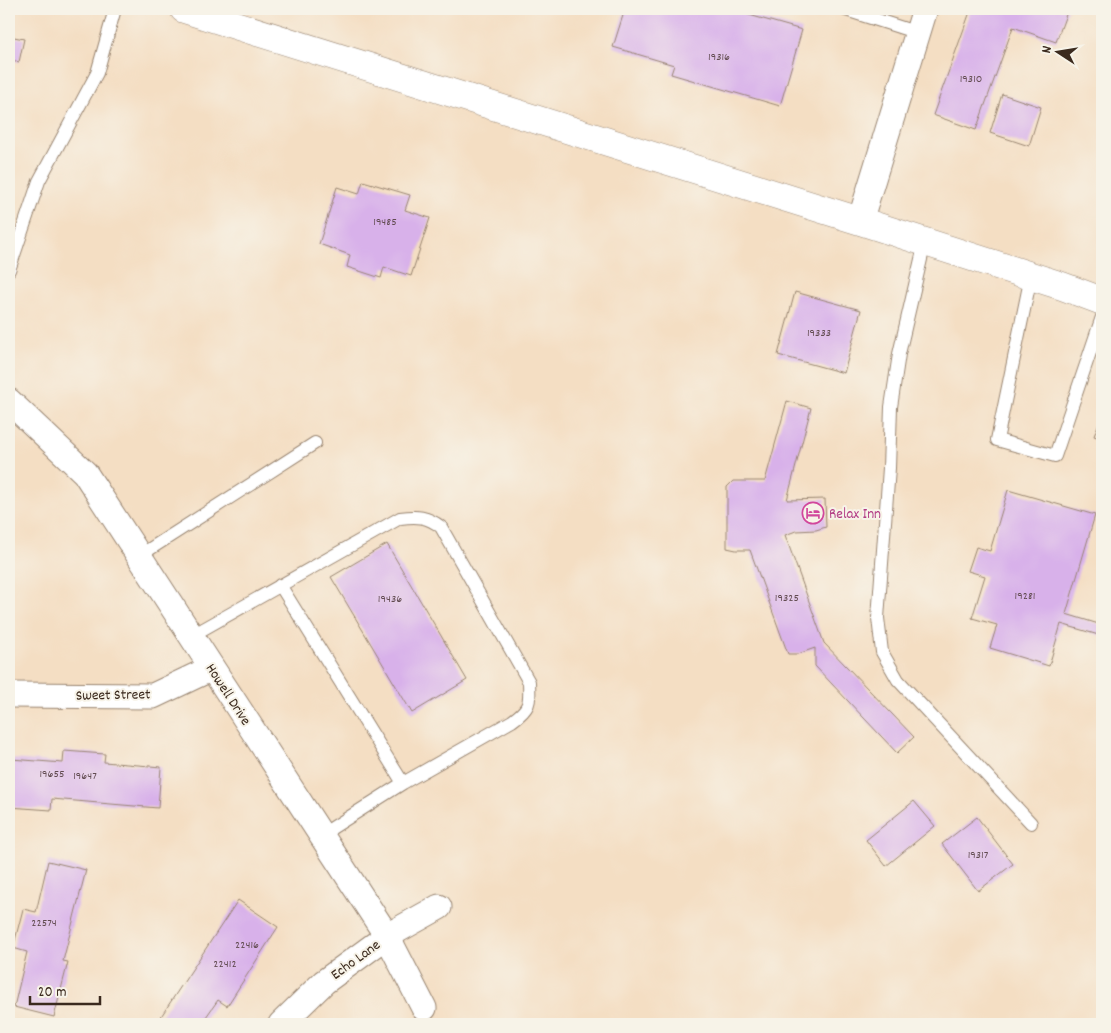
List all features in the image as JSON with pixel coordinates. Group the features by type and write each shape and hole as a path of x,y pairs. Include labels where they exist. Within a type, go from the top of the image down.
{"main road":[{"path":"184,9 860,221 1102,301"}],"street":[{"path":"860,221 925,9"},
{"name":"Howell Drive","path":"10,405 85,473 387,936 424,1008"},
{"name":"Sweet Street","path":"9,695 153,696 212,668"},
{"name":"Echo Lane","path":"281,1024 324,982 387,936 439,907"}],"lane":[{"path":"9,270 39,181 97,73 115,9"},
{"path":"843,9 918,33"},
{"path":"925,242 899,354 891,407 889,468 878,618 882,652 898,680 1031,823"},
{"path":"1031,276 998,440 1055,456 1102,317"},
{"path":"139,556 315,443"},
{"path":"191,636 400,518 419,516 432,520 441,527 529,682 530,697 525,711 512,721 403,783 321,835"},
{"path":"280,585 403,783"}],"building":[{"path":"625,9 728,9 802,30 780,106 671,74 674,65 613,47"},
{"path":"971,9 1068,9 1056,42 1013,27 976,130 933,115"},
{"path":"9,36 24,39 19,62 9,59"},
{"path":"1002,94 1041,107 1029,146 990,133"},
{"path":"363,181 410,195 405,210 430,218 411,276 384,267 381,278 347,267 350,255 319,244 337,187 359,194"},
{"path":"795,292 861,310 844,373 778,355"},
{"path":"787,401 811,408 787,500 825,499 826,527 816,530 796,531 785,535 824,643 914,737 897,753 815,666 815,648 798,654 788,654 750,550 727,548 727,487 733,481 765,481"},
{"path":"1102,415 1102,439 1094,436"},
{"path":"1008,490 1095,515 1066,614 1102,625 1102,636 1061,624 1049,666 990,648 997,625 972,618 985,576 968,571 976,547 990,551"},
{"path":"387,544 467,680 412,713 331,577"},
{"path":"64,751 105,754 104,762 161,767 158,808 52,799 51,810 9,807 11,759 63,763"},
{"path":"914,801 935,826 886,866 866,840"},
{"path":"977,817 1013,864 978,891 942,844"},
{"path":"48,861 86,870 63,961 68,962 54,1017 14,1007 27,952 13,948 23,909 36,912"},
{"path":"238,900 278,927 227,1006 218,1000 201,1024 156,1024"}],"place":[{"name":"Relax Inn","path":"813,513"}]}
